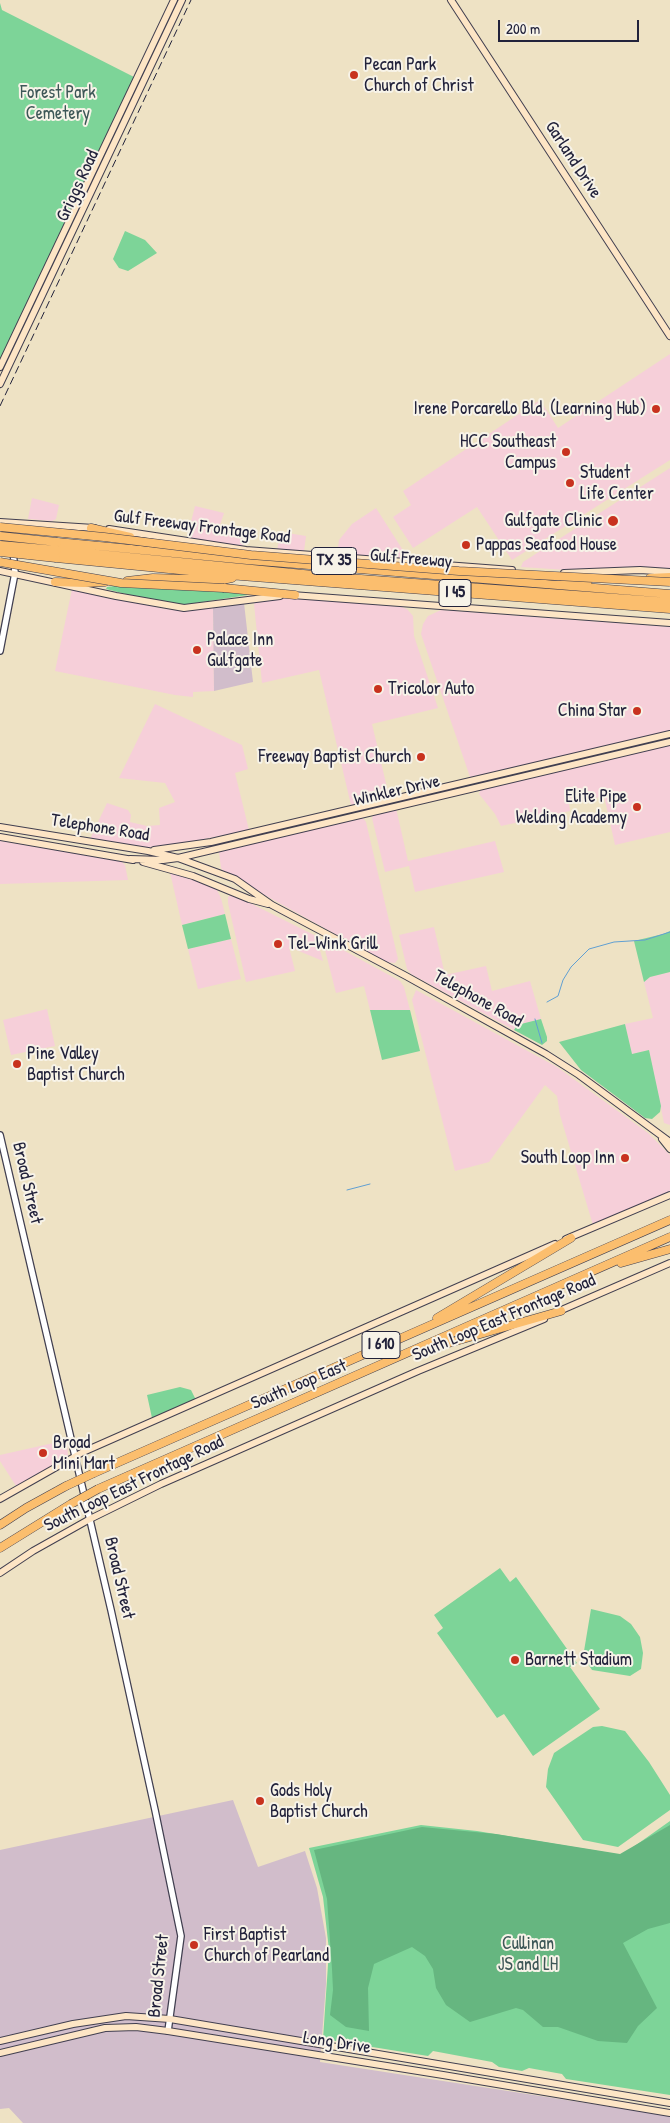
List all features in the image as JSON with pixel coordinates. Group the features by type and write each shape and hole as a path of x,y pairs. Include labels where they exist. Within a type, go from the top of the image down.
{"highway":[{"name":"TX 35","path":"0,527 104,537 251,556 459,571 670,582"},
{"path":"90,528 172,547 184,554"},
{"name":"Gulf Freeway","path":"0,536 57,550 241,576 670,609"},
{"name":"Gulf Freeway","path":"0,545 317,576 670,602"},
{"name":"Gulf Freeway","path":"0,552 57,550 184,554 670,594"},
{"path":"0,562 121,582 224,588 294,595"},
{"path":"55,582 84,583 153,578 222,580 241,576"},
{"path":"555,586 572,581 670,577"},
{"name":"South Loop East","path":"0,1525 26,1508 94,1473 670,1220"},
{"name":"South Loop East","path":"0,1548 98,1489 400,1358 670,1237"},
{"path":"420,1329 570,1238"},
{"path":"593,1272 670,1249"},
{"path":"400,1358 561,1311"}],"main road":[{"name":"Griggs Road","path":"0,384 116,132 174,0"},
{"name":"Griggs Road","path":"0,367 182,0"},
{"name":"Garland Drive","path":"451,0 670,336"},
{"name":"Gulf Freeway Frontage Road","path":"0,522 122,530 246,550 417,563 553,573 640,570 670,572"},
{"path":"0,571 141,601 184,608 249,598 294,595 670,623"},
{"path":"648,748 651,743 669,735"},
{"name":"Winkler Drive","path":"148,851 211,842 669,735"},
{"name":"Winkler Drive","path":"130,859 163,860 178,858 670,742"},
{"path":"611,748 612,756"},
{"path":"551,762 552,770"},
{"path":"310,818 312,826"},
{"name":"Telephone Road","path":"0,827 148,851 178,858 235,879 272,905 406,976 546,1054 579,1075 670,1142"},
{"path":"261,830 263,838"},
{"name":"Telephone Road","path":"0,836 130,859 193,876 272,905"},
{"path":"211,842 213,850"},
{"name":"Telephone Road","path":"660,1136 670,1149"},
{"path":"0,1499 75,1455 670,1195"},
{"name":"South Loop East Frontage Road","path":"0,1573 33,1551 90,1519 200,1466 670,1263"},
{"name":"Long Drive","path":"0,2041 73,2024 126,2016 170,2019 670,2103"},
{"name":"Long Drive","path":"0,2053 105,2028 136,2027 446,2075 670,2113"},
{"path":"215,2038 218,2027"},
{"path":"323,2056 324,2045"},
{"path":"381,2065 383,2055"},
{"path":"446,2075 448,2066"},
{"path":"505,2085 507,2075"},
{"path":"569,2096 570,2085"},
{"path":"624,2105 626,2096"}],"street":[{"path":"0,651 15,574 10,523"},
{"name":"Broad Street","path":"0,1135 90,1519 181,1936 168,2031"}],"shaded area":[{"name":"HCC Southeast Campus","path":"670,354 670,460 512,560 477,507 413,548 393,517 411,505 403,491 540,400 558,428"},
{"path":"670,468 670,569 635,567 567,570 521,567 523,562"},
{"path":"32,498 59,505 56,519 52,521 28,519"},
{"path":"195,506 224,513 219,528 247,529 245,544 239,547 191,539 188,534"},
{"path":"376,508 406,555 406,559 337,555 339,540 352,524"},
{"path":"281,532 306,536 304,551 277,550"},
{"path":"72,589 165,609 192,610 213,607 214,691 193,692 193,697 175,695 55,671"},
{"name":"Tricolor Auto","path":"294,598 402,607 407,609 413,616 414,636 438,708 372,724 389,796 351,805 319,670 262,683 254,604 259,599"},
{"path":"244,603 253,682 214,691 213,607"},
{"path":"441,610 670,627 670,732 470,777 421,634 423,624 428,616"},
{"path":"155,704 242,745 248,769 235,773 249,830 169,846 147,847 90,839 107,803 128,810 131,815 130,822 147,826 160,825 159,808 175,802 165,783 119,778"},
{"path":"670,745 670,832 615,845 604,796 569,804 570,811 501,826 495,814 479,794 481,789"},
{"path":"396,808 408,861 495,841 504,872 415,892 409,866 385,872 372,818 374,814"},
{"path":"363,818 366,822 398,959 395,963 386,962 224,872 221,868 220,851"},
{"path":"0,841 121,861 125,865 128,880 0,884"},
{"path":"170,872 216,888 225,914 182,925"},
{"path":"232,894 316,936 323,961 289,947 295,971 246,982 228,903 228,897"},
{"path":"434,927 445,975 486,966 492,991 530,981 541,1019 517,1025 514,1030 411,974 407,969 399,935"},
{"path":"231,939 241,979 198,989 188,949"},
{"path":"332,944 400,981 404,987 410,1010 370,1010 364,986 336,993 325,950 326,947"},
{"path":"670,972 670,1125 664,1123 649,1050 632,1054 625,1024 653,1018 644,982 650,977"},
{"path":"416,990 557,1067 648,1133 670,1155 670,1191 593,1225 560,1115 557,1096 545,1085 489,1162 455,1171 412,1000"},
{"path":"47,1009 55,1046 11,1055 3,1020"},
{"path":"67,1440 68,1456 16,1486 0,1461 0,1455"},
{"path":"233,1800 258,1867 305,1851 317,1888 326,1938 326,1984 320,2062 670,2116 670,2123 23,2123 9,2108 0,2109 0,1850"}],"green space":[{"name":"Forest Park Cemetery","path":"0,3 2,10 134,77 0,360"},
{"path":"125,231 145,240 157,253 128,271 119,268 113,259"},
{"path":"122,585 248,593 248,595 183,605 162,603 106,589 107,587"},
{"path":"225,914 231,939 188,949 182,925"},
{"path":"670,931 670,972 650,977 644,982 634,941"},
{"path":"370,1010 410,1010 420,1051 382,1060"},
{"path":"541,1019 547,1037 547,1041 542,1045 514,1030 517,1025"},
{"path":"625,1024 632,1054 649,1050 661,1106 660,1112 652,1119 645,1118 581,1070 559,1042"},
{"path":"180,1387 191,1390 196,1400 152,1418 147,1395"},
{"name":"Barnett Stadium","path":"500,1568 510,1582 516,1577 577,1663 570,1667 600,1709 533,1756 504,1714 497,1718 437,1633 443,1628 434,1615"},
{"path":"591,1609 620,1616 631,1624 640,1637 643,1653 641,1669 630,1676 592,1670 583,1657"},
{"path":"602,1726 625,1731 649,1762 670,1795 670,1810 618,1847 583,1840 546,1787 548,1769 554,1753 593,1727"},
{"name":"Cullinan JS and LH","path":"670,1821 670,2095 566,2079 562,2074 529,2068 522,2071 499,2067 492,2062 433,2051 428,2056 323,2039 329,1950 323,1897 309,1848 421,1825 477,1831 622,1855"},
{"name":"Cullinan JS and LH","path":"670,1825 670,1923 648,1929 623,1943 657,2008 638,2026 627,2043 598,2041 558,2027 543,2027 523,2010 516,2008 470,2022 446,2005 436,1988 433,1969 425,1956 412,1947 374,1964 368,1988 369,2031 346,2027 330,2015 333,1990 327,1899 314,1850 422,1827 496,1834 620,1854"}],"waterway":[{"path":"547,1002 558,996 563,980 571,967 589,949 614,942 645,940 670,932"},
{"path":"535,1019 542,1043"},
{"path":"347,1190 370,1184"}],"railway":[{"path":"0,406 191,0"}],"place":[{"name":"Pecan Park Church of Christ","path":"354,75"},
{"name":"Irene Porcarello Bld, (Learning Hub)","path":"656,409"},
{"name":"HCC Southeast Campus","path":"566,452"},
{"name":"Student Life Center","path":"570,483"},
{"name":"Gulfgate Clinic","path":"613,521"},
{"name":"Pappas Seafood House","path":"466,545"},
{"name":"Palace Inn Gulfgate","path":"197,650"},
{"name":"Tricolor Auto","path":"378,689"},
{"name":"China Star","path":"637,711"},
{"name":"Freeway Baptist Church","path":"421,757"},
{"name":"Elite Pipe Welding Academy","path":"637,807"},
{"name":"Tel-Wink Grill","path":"278,944"},
{"name":"Pine Valley Baptist Church","path":"17,1064"},
{"name":"South Loop Inn","path":"625,1158"},
{"name":"Broad Mini Mart","path":"43,1453"},
{"name":"Barnett Stadium","path":"515,1660"},
{"name":"Gods Holy Baptist Church","path":"260,1801"},
{"name":"First Baptist Church of Pearland","path":"194,1945"}]}
